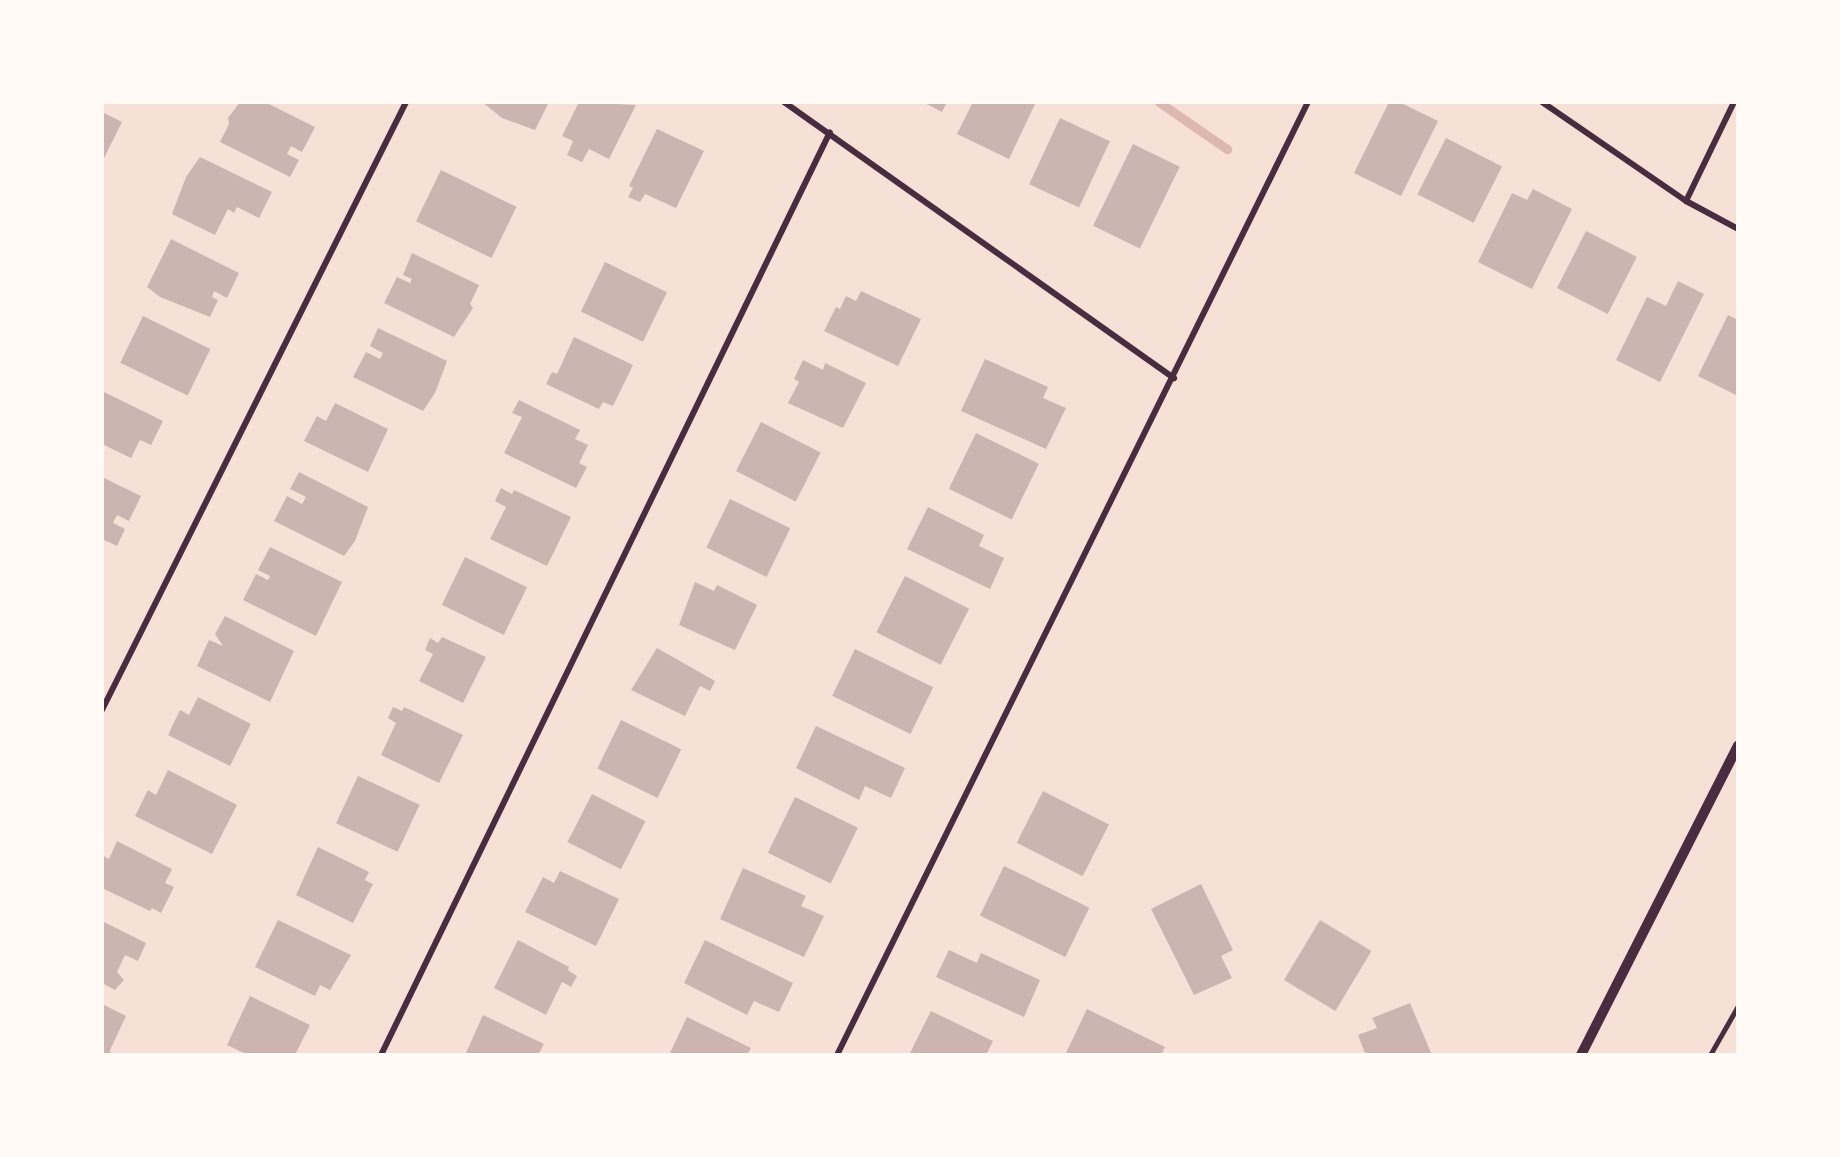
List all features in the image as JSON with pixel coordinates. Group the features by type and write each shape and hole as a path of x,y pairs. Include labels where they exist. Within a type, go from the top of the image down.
{"street":[{"path":"102,710 406,102"},
{"path":"784,102 830,132 1174,378"},
{"path":"837,1055 1174,378 1308,102"},
{"path":"1542,102 1686,201 1738,229"},
{"path":"1686,201 1734,102"},
{"path":"381,1055 830,132"},
{"path":"1581,1055 1738,745"}],"lane":[{"path":"1710,1055 1738,1006"}],"building":[{"path":"240,102 265,102 315,127 302,152 291,146 287,154 299,160 290,177 220,142 229,124 228,118"},
{"path":"482,102 549,102 535,130 502,118"},
{"path":"579,102 636,105 609,159 589,149 582,162 567,155 573,141 562,136"},
{"path":"923,102 947,102 942,112"},
{"path":"973,102 1036,102 1009,159 957,134"},
{"path":"1389,102 1399,102 1438,121 1401,196 1354,173"},
{"path":"102,112 122,122 102,162"},
{"path":"1060,118 1110,141 1079,207 1029,184"},
{"path":"657,129 704,151 676,208 645,194 640,202 628,197 633,188 629,186"},
{"path":"1446,138 1502,167 1474,223 1417,194"},
{"path":"1133,144 1180,167 1140,249 1093,226"},
{"path":"200,157 272,192 259,218 237,207 234,213 228,209 215,235 172,214 186,177"},
{"path":"441,170 516,207 492,258 416,221"},
{"path":"1533,189 1572,209 1532,289 1478,262 1512,193 1527,200"},
{"path":"1586,231 1637,257 1608,314 1557,288"},
{"path":"171,239 239,273 227,298 214,291 212,297 218,300 210,317 160,297 147,287"},
{"path":"412,253 479,285 470,304 473,308 454,337 384,303 397,277 410,283 412,279 403,275"},
{"path":"605,262 667,292 643,342 581,311"},
{"path":"1678,281 1704,294 1660,382 1616,360 1647,297 1666,306"},
{"path":"861,291 921,319 898,366 824,331 836,307 840,309 846,296 856,301"},
{"path":"1728,315 1738,320 1738,396 1698,376"},
{"path":"143,316 210,349 188,396 120,363"},
{"path":"378,328 447,361 435,393 423,411 353,377 366,352 380,359 383,353 370,346"},
{"path":"574,337 633,365 613,406 603,402 599,409 546,384 552,372 557,374"},
{"path":"985,359 1048,387 1043,398 1066,408 1046,449 961,411"},
{"path":"803,360 823,370 825,363 866,383 843,428 788,403 799,382 794,379"},
{"path":"102,391 163,421 151,445 140,440 131,458 102,444"},
{"path":"519,400 580,430 575,439 588,445 579,463 587,467 576,488 504,453 522,417 512,413"},
{"path":"335,403 388,429 368,472 304,441 317,416 326,421"},
{"path":"761,422 821,452 796,501 736,471"},
{"path":"976,433 1039,464 1012,519 949,489"},
{"path":"299,472 368,507 355,541 344,556 274,521 287,496 302,504 306,497 290,489"},
{"path":"102,477 141,496 129,521 117,515 113,523 125,529 117,546 102,539"},
{"path":"501,488 512,494 514,490 571,517 547,566 490,539 506,507 495,501"},
{"path":"730,499 790,528 767,577 706,548"},
{"path":"928,507 984,535 979,546 1004,558 990,589 907,549"},
{"path":"270,547 342,582 316,636 243,600 256,574 268,580 270,576 258,570"},
{"path":"465,557 527,587 504,635 442,605"},
{"path":"905,576 969,609 941,665 876,632"},
{"path":"695,582 714,591 717,585 757,605 735,650 679,625"},
{"path":"225,616 294,651 270,702 197,666 209,640 223,646 215,634"},
{"path":"442,637 486,657 463,703 419,681 433,654 425,650 430,638 438,643"},
{"path":"657,648 715,681 710,691 700,686 685,716 631,690"},
{"path":"855,649 933,687 910,734 832,696"},
{"path":"198,697 251,724 230,766 168,735 180,710 189,715"},
{"path":"393,707 402,711 404,707 463,735 439,783 381,755 396,723 388,718"},
{"path":"621,720 681,749 658,798 597,769"},
{"path":"816,726 905,768 891,798 865,786 859,800 796,768"},
{"path":"168,770 237,805 212,854 135,816 148,790 156,795"},
{"path":"358,776 420,805 398,852 336,823"},
{"path":"1043,791 1109,825 1083,876 1017,843"},
{"path":"592,794 645,821 621,869 567,842"},
{"path":"795,797 858,828 831,883 768,853"},
{"path":"117,841 172,869 165,883 174,887 161,913 152,908 150,911 102,888 102,855 109,859"},
{"path":"318,847 369,872 365,880 373,884 353,923 296,895"},
{"path":"1004,866 1089,908 1065,957 980,915"},
{"path":"743,868 806,896 801,906 824,916 804,957 720,919"},
{"path":"560,871 619,899 596,946 525,912 543,877 554,883"},
{"path":"1201,884 1233,950 1221,956 1232,978 1194,995 1151,909"},
{"path":"278,920 351,955 330,990 320,985 315,996 255,967"},
{"path":"1320,920 1371,951 1335,1011 1284,980"},
{"path":"102,921 146,943 138,961 125,955 117,972 124,980 115,990 102,983"},
{"path":"518,940 569,967 568,970 577,976 571,987 562,982 546,1015 494,988"},
{"path":"705,940 793,983 779,1012 754,1001 747,1015 684,983"},
{"path":"949,950 977,963 981,953 1040,980 1024,1017 936,977"},
{"path":"250,996 310,1025 295,1055 248,1055 227,1045"},
{"path":"1410,1003 1432,1055 1361,1055 1365,1053 1358,1035 1377,1028 1372,1018"},
{"path":"102,1004 126,1016 110,1050 111,1055 102,1055"},
{"path":"1087,1009 1165,1047 1161,1055 1065,1055"},
{"path":"931,1011 993,1041 986,1055 909,1055"},
{"path":"483,1015 544,1044 538,1055 465,1055"},
{"path":"687,1017 751,1048 747,1055 669,1055"}],"waterway":[{"path":"1159,102 1227,149"}]}
